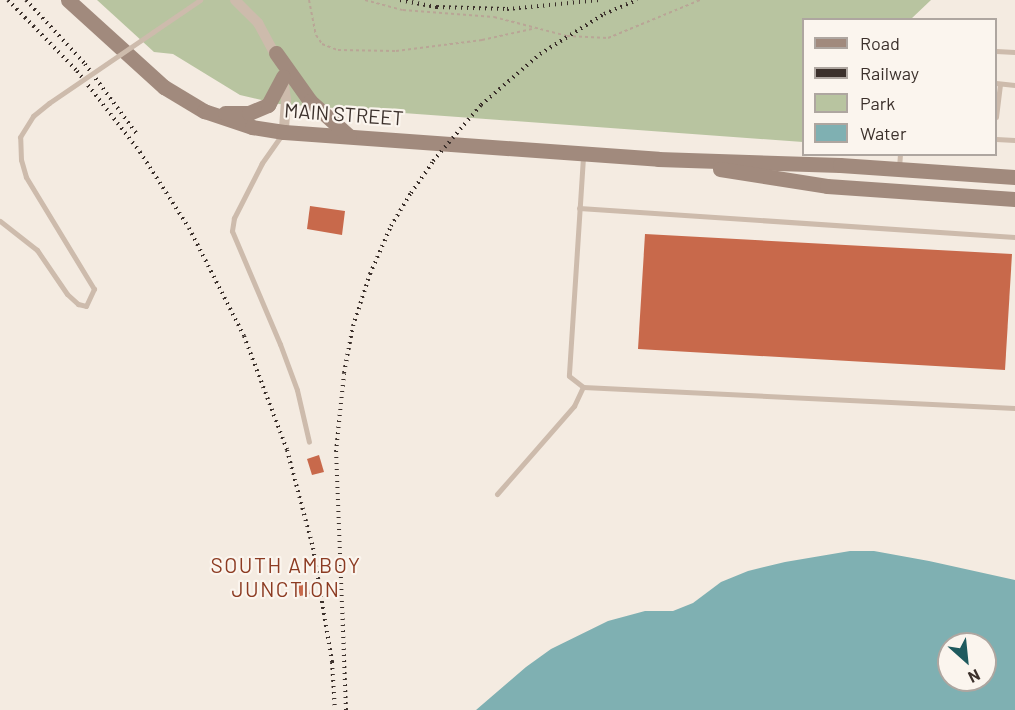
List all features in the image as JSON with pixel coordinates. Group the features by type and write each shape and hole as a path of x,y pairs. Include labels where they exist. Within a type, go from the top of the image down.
{"main road":[{"name":"MAIN STREET","path":"68,0 157,81 204,111 232,122 284,132 658,159 899,161 1015,177"},
{"path":"276,54 310,101 349,136"},
{"path":"204,111 238,115 257,111 268,105 283,77"},
{"name":"MAIN STREET","path":"658,159 827,186 1015,199"}],"street":[{"path":"235,0 258,23 276,54 283,77 286,100 284,132"}],"lane":[{"path":"0,221 9,225 37,250 67,294 78,304 86,306 94,290 26,177 21,160 21,137 33,116 49,103 200,0"},
{"path":"997,51 1015,52"},
{"path":"997,100 998,83 1015,85"},
{"path":"284,132 262,163 234,218 232,231 297,390 309,442"},
{"path":"997,139 1015,140"},
{"path":"583,154 569,376 583,387 1015,408"},
{"path":"579,208 1015,237"},
{"path":"497,494 574,406 583,387"}],"path":[{"path":"309,0 316,35 322,44 339,50 396,51 482,40 535,29"},
{"path":"365,0 403,10 494,17 567,36 608,38 700,0"}],"green space":[{"path":"97,0 931,0 912,18 802,18 802,142 279,104 240,95 173,54 154,52"}],"water":[{"path":"850,551 874,551 1015,580 1015,710 476,710 526,667 551,649 608,621 645,611 673,611 693,603 721,582 748,571"}],"building":[{"path":"310,206 345,211 342,235 307,229"},
{"path":"645,234 1012,254 1005,370 638,349"},
{"path":"319,455 324,472 312,475 307,459"},
{"path":"308,583 310,594 300,596 297,585"}],"railway":[{"path":"8,0 77,71 140,152 189,228 244,336 287,450 313,548 332,662 335,710"},
{"path":"26,0 85,64 136,133"},
{"path":"400,0 437,7 507,9 600,0"},
{"path":"346,710 336,452 344,373 353,326 370,274 391,226 411,193 433,161 481,105 540,54 604,14 637,0"}],"district":[{"name":"SOUTH AMBOY JUNCTION","path":"286,577"}]}
